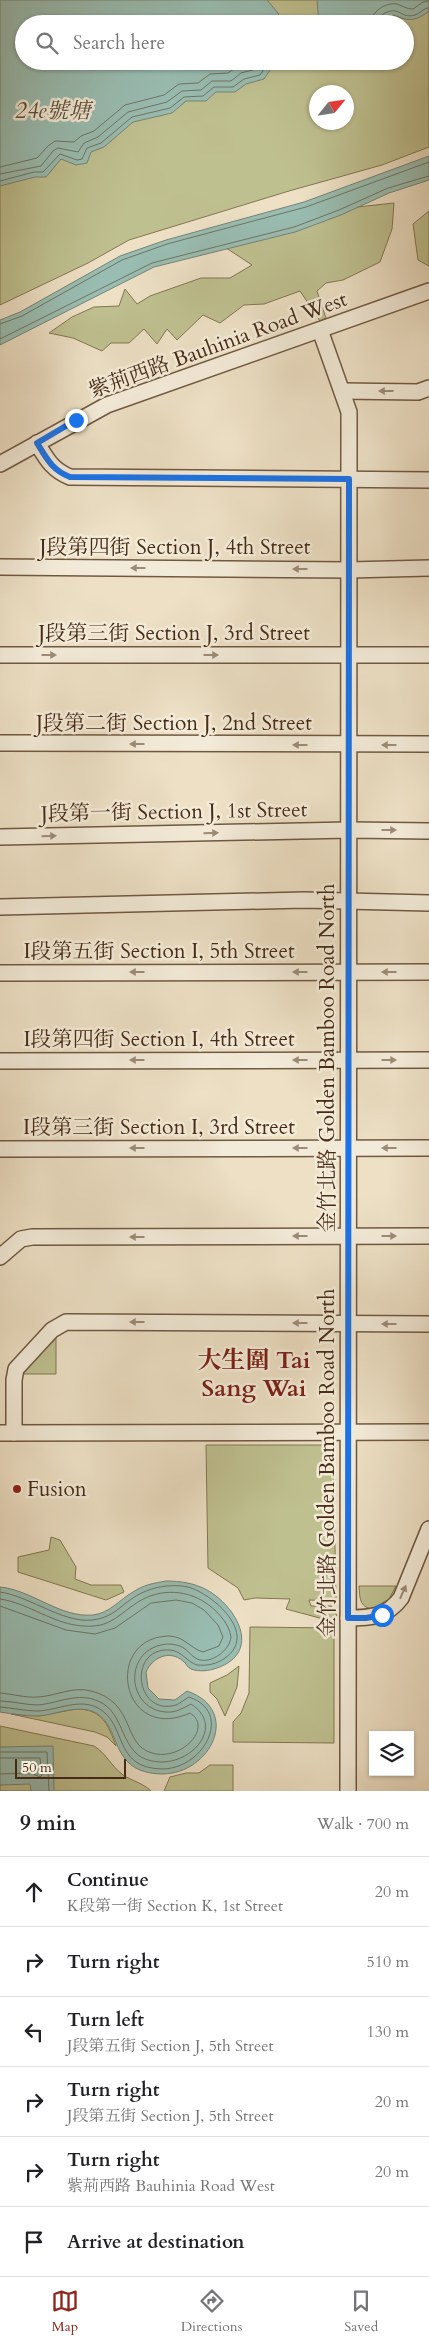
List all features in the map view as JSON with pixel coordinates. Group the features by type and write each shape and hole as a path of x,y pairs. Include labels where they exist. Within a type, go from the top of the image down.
{"street":[{"name":"紫荊西路 Bauhinia Road West","path":"0,464 107,405 429,291"},
{"name":"金竹北路 Golden Bamboo Road North","path":"320,330 349,412 348,1791"},
{"path":"342,391 418,392 429,388"},
{"path":"37,443 50,464 59,472 70,477 429,480"},
{"name":"J段第四街 Section J, 4th Street","path":"0,567 349,570 429,568"},
{"name":"J段第三街 Section J, 3rd Street","path":"0,655 429,655"},
{"name":"J段第二街 Section J, 2nd Street","path":"0,744 429,744"},
{"name":"J段第一街 Section J, 1st Street","path":"0,837 349,830 429,831"},
{"path":"0,907 304,900 429,903"},
{"name":"I段第五街 Section I, 5th Street","path":"0,973 429,972"},
{"name":"I段第四街 Section I, 4th Street","path":"0,1061 429,1060"},
{"name":"I段第三街 Section I, 3rd Street","path":"0,1149 429,1148"},
{"path":"0,1257 21,1240 32,1237 429,1236"},
{"path":"429,1324 72,1322 61,1324 28,1354 16,1369 7,1433 429,1432"},
{"path":"348,1618 374,1617 390,1610 396,1605 401,1598 429,1529"}],"green space":[{"path":"0,0 429,0 429,147 382,165 289,191 129,240 88,263 0,305"},
{"path":"394,203 392,229 380,262 343,280 326,283 317,291 326,318 320,321 300,291 264,304 244,305 220,323 203,315 177,340 167,329 157,344 144,329 129,343 111,343 102,351 73,338 49,333 72,317 94,307 119,306 125,289 137,304 150,296 201,278 230,278 252,265 220,244 339,209"},
{"path":"429,211 429,266 418,260 413,224"},
{"path":"56,1338 56,1374 22,1374"},
{"path":"206,1445 333,1445 336,1601 309,1600 311,1606 332,1606 337,1616 331,1621 286,1609 290,1599 255,1598 244,1600 238,1588 208,1568"},
{"path":"51,1537 60,1540 76,1567 75,1579 91,1585 121,1585 124,1592 106,1600 18,1572 18,1557 49,1550"},
{"path":"359,1586 396,1586 389,1599 372,1609 362,1604"},
{"path":"250,1627 334,1628 334,1743 233,1742 233,1722 241,1713 249,1693"},
{"path":"239,1666 237,1687 225,1716 217,1699 210,1692 210,1683 227,1675"},
{"path":"76,1709 92,1712 103,1719 116,1746 107,1737 95,1732 11,1714 39,1716"},
{"path":"0,1726 94,1746 123,1775 151,1791 0,1791"},
{"path":"210,1765 233,1765 233,1791 164,1791 170,1777 186,1773 199,1773"}],"water":[{"name":"24e號塘","path":"0,0 267,0 278,13 279,15 15,15 15,70 270,70 264,79 246,84 235,92 216,92 206,101 186,101 172,113 133,122 104,147 91,152 87,163 76,165 61,159 46,177 35,177 0,186"},
{"path":"317,0 429,0 429,11 414,18 414,15 318,15"},
{"path":"429,156 429,180 389,193 341,215 295,232 154,267 0,345 0,320 20,312 120,256 166,240 304,202"},
{"path":"166,1581 176,1581 197,1586 218,1597 235,1617 242,1641 239,1651 231,1661 211,1670 194,1670 178,1657 167,1656 157,1659 146,1672 148,1688 159,1699 175,1700 187,1691 204,1700 213,1712 216,1726 213,1740 206,1753 194,1764 179,1771 162,1774 144,1772 132,1766 118,1748 103,1718 87,1710 73,1709 38,1716 0,1712 0,1587 12,1589 69,1612 93,1615 104,1612 141,1588"},
{"path":"53,1746 54,1791 31,1791 30,1784 0,1785 0,1747"}],"place":[{"name":"Fusion","path":"17,1489"}],"district":[{"name":"大生圍 Tai Sang Wai","path":"254,1374"}],"route":[{"path":"76,420 37,443 50,464 59,472 70,477 349,479 348,1618 366,1618 382,1615"}]}
